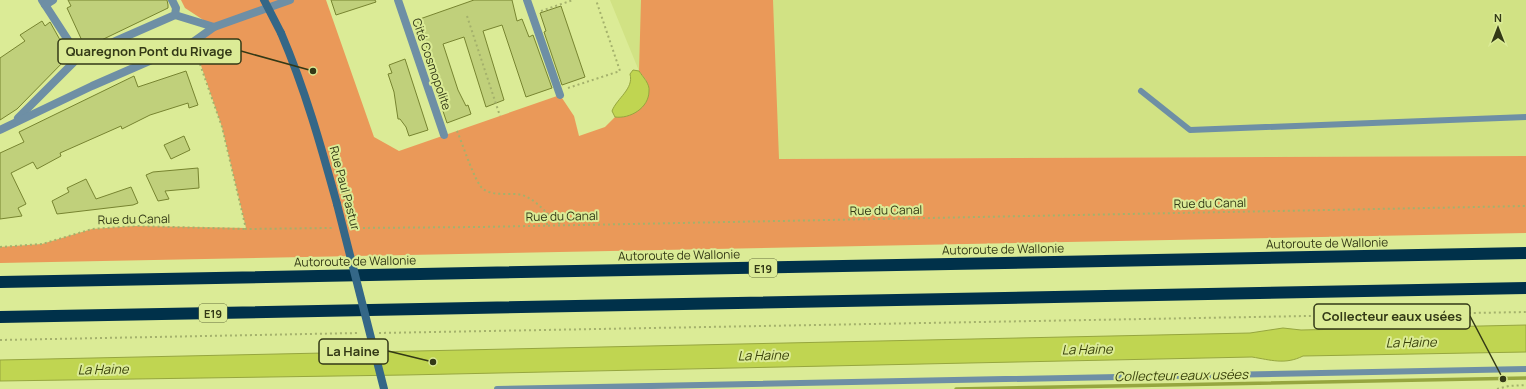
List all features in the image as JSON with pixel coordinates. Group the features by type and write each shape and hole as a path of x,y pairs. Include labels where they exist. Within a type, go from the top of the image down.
{"highway":[{"name":"Autoroute de Wallonie","path":"0,282 1526,253"},
{"name":"E19","path":"0,317 1526,288"}],"main road":[{"name":"Rue Paul Pastur","path":"264,0 281,33 296,68 308,103 337,204 384,389"}],"street":[{"path":"53,0 44,3 79,57"},
{"path":"172,0 175,11"},
{"path":"0,130 193,42 214,27 289,0"},
{"name":"Cité Cosmopolite","path":"398,0 444,135"},
{"path":"527,0 560,93"},
{"path":"13,123 79,57 175,11 214,27"}],"lane":[{"path":"1142,91 1190,130 1526,117"},
{"path":"497,389 1526,369"}],"path":[{"path":"532,14 573,0"},
{"path":"560,93 620,71 596,0"},
{"path":"467,16 500,116"},
{"path":"193,42 222,127 246,229"},
{"path":"457,131 476,177 483,189 491,193 523,196 536,203 562,225"},
{"name":"Rue du Canal","path":"347,228 547,226 1526,206"},
{"path":"547,213 547,226"},
{"name":"Rue du Canal","path":"0,247 42,244 92,229 135,226 246,229 340,228"},
{"path":"376,333 1526,312"},
{"path":"0,340 360,333"},
{"path":"1497,389 1526,385"}],"shaded area":[{"path":"181,0 326,0 374,137 399,151 560,95 574,116 579,136 605,127 615,117 626,116 646,80 639,71 641,0 773,0 779,159 1526,156 1526,233 0,263 0,247 42,244 92,229 135,226 246,228 222,127 193,42 214,27 185,8"},
{"path":"610,0 1526,0 1526,156 779,159 605,127 615,117 639,71"}],"water":[{"path":"633,70 639,71 649,88 646,103 638,111 632,114 615,117 612,111 630,84 630,74"},
{"path":"1526,325 1526,352 1303,356 1284,361 1252,357 405,375 0,381 0,360 1250,333 1283,328 1301,330"}],"building":[{"path":"68,0 167,0 168,8 87,47 84,45 67,8 71,6"},
{"path":"331,0 375,0 376,2 336,15"},
{"path":"474,0 512,0 517,21 522,19 529,37 533,35 552,88 526,97 502,25 483,31 504,100 486,107 464,37 443,44 458,90 466,106 468,105 471,114 447,123 423,52 428,51 417,20"},
{"path":"561,6 585,77 562,85 544,32 546,31 540,13"},
{"path":"42,21 45,26 50,22 69,56 17,109 0,120 0,58 25,41 20,35"},
{"path":"405,59 428,130 409,136 406,127 400,119 398,119 394,92 388,74 392,73 389,65"},
{"path":"186,71 198,105 189,108 188,103 150,115 122,129 121,126 60,153 61,156 37,169 33,162 11,173 26,204 18,208 22,216 0,219 0,153 24,142 19,132 134,76 138,87"},
{"path":"184,136 190,150 171,159 164,145"},
{"path":"198,168 199,188 165,191 169,199 158,201 146,175 153,172"},
{"path":"86,179 96,199 131,187 138,203 133,205 57,214 52,201 69,192 67,188"}],"waterway":[{"name":"Collecteur eaux usées","path":"956,389 1526,378"}],"place":[{"name":"Quaregnon Pont du Rivage","path":"313,71"},
{"name":"La Haine","path":"433,362"},
{"name":"Collecteur eaux usées","path":"1503,379"}]}
